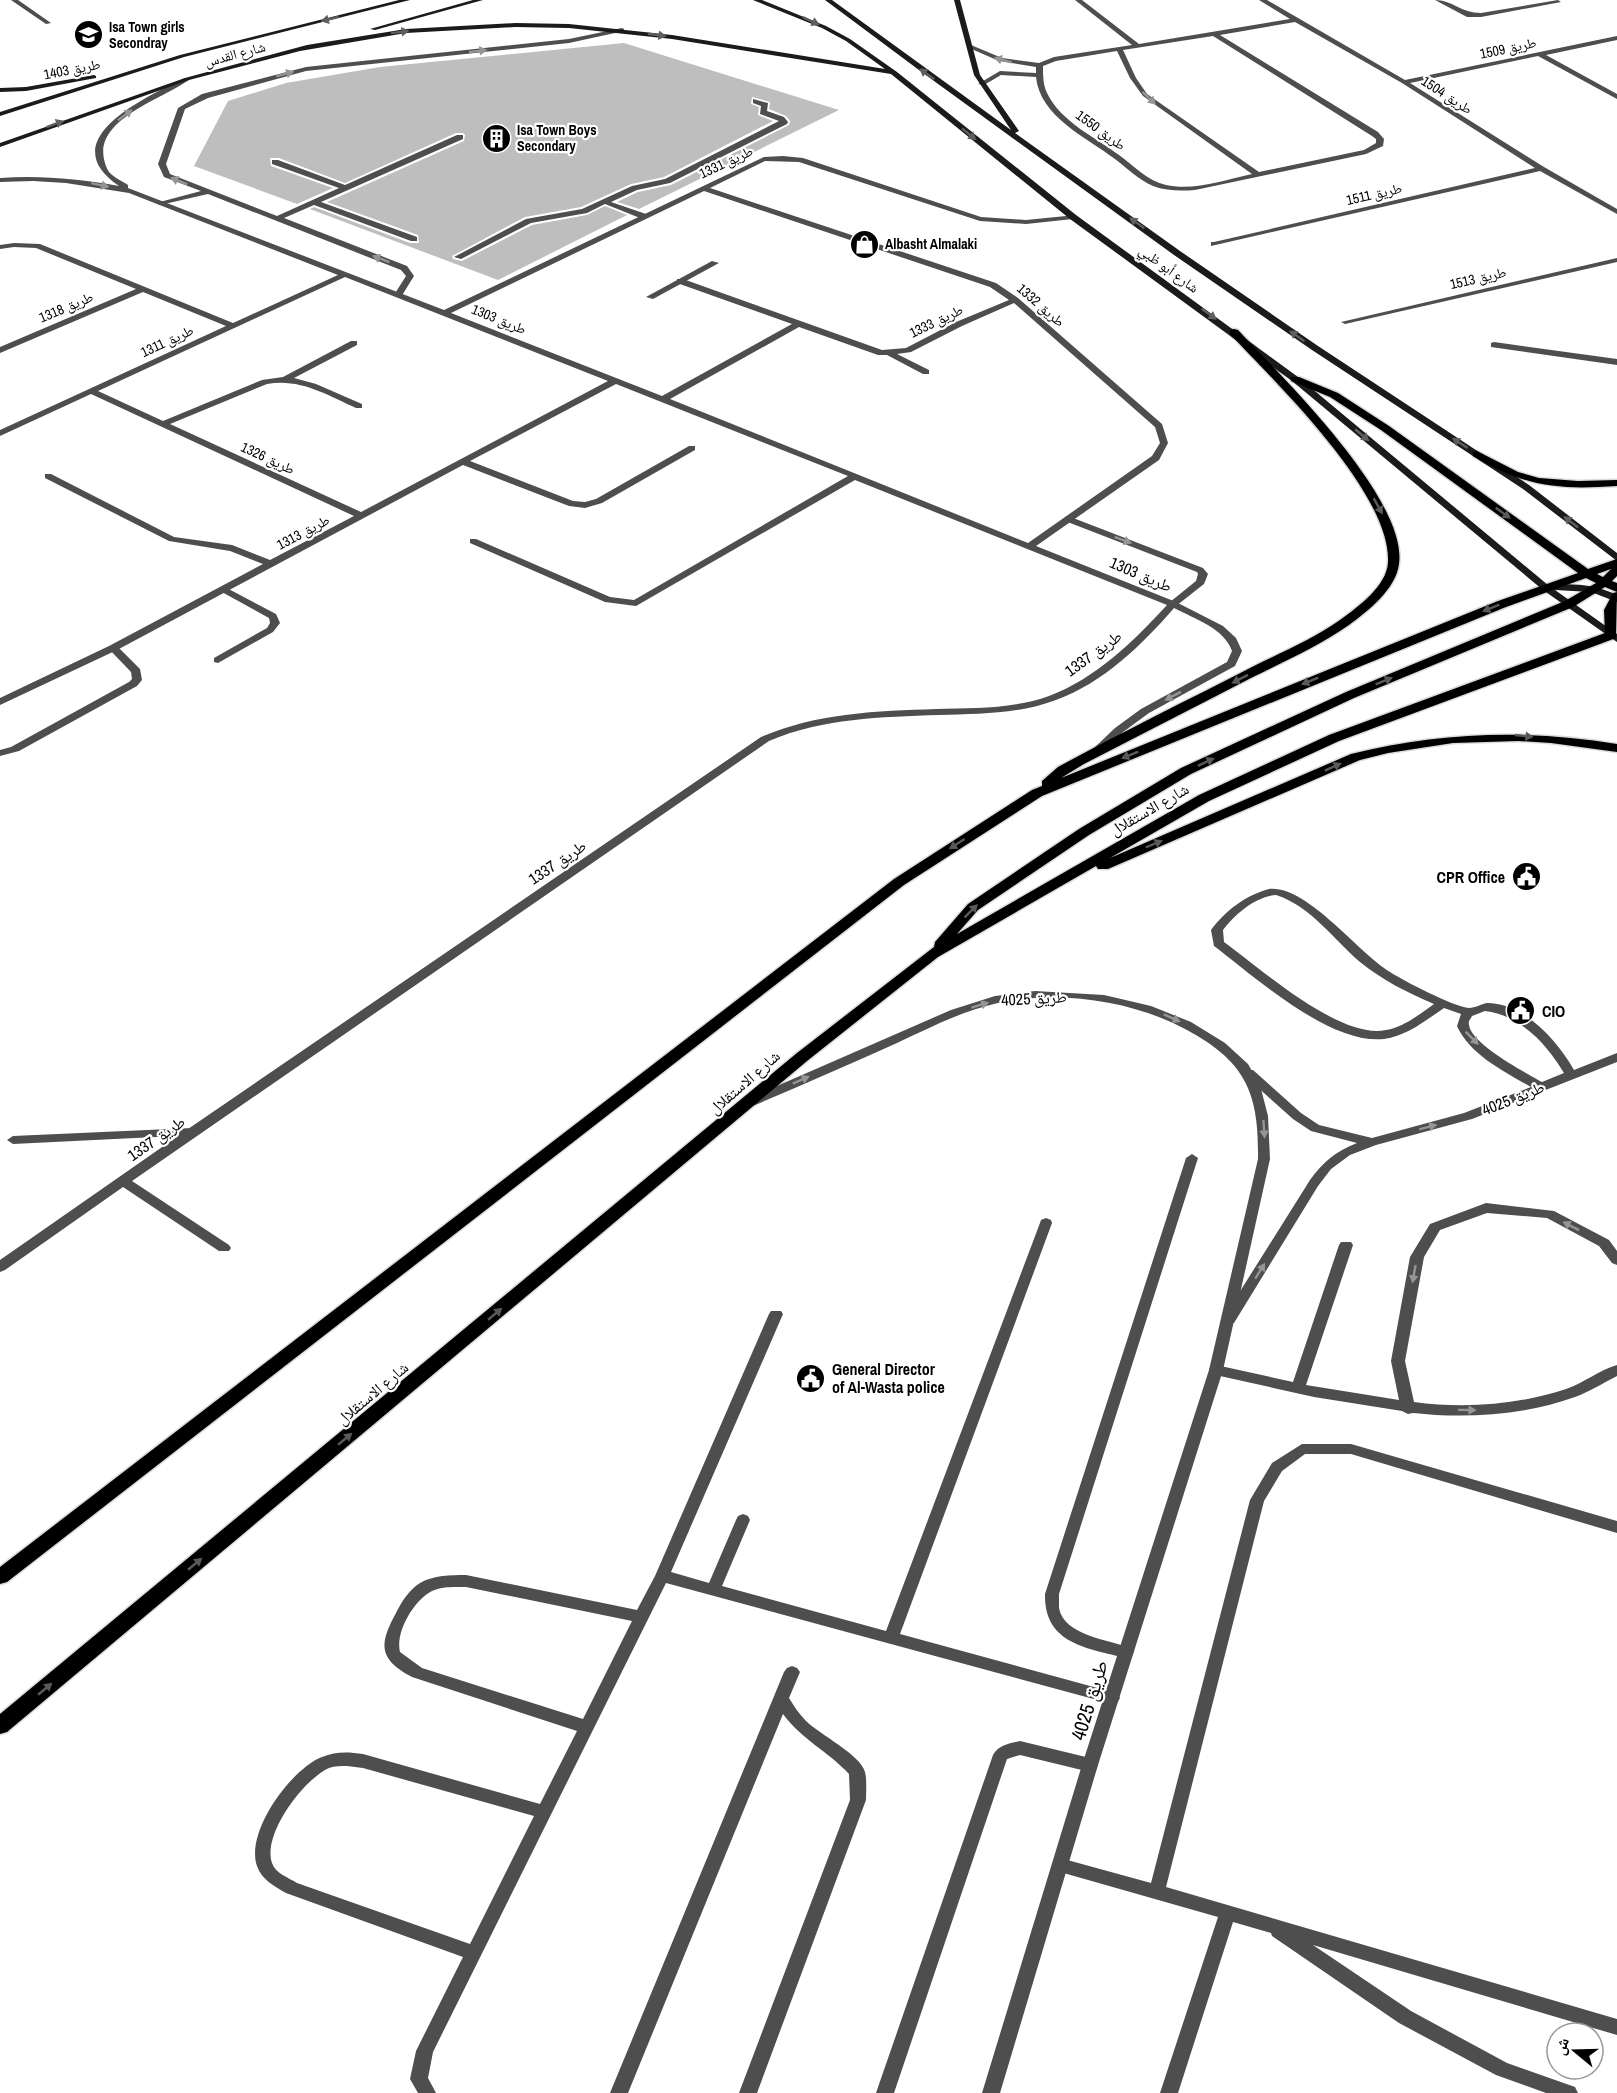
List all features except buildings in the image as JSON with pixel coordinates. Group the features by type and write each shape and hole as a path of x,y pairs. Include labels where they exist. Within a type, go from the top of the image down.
{"main road":[{"path":"362,11 386,0"},
{"name":"شارع القدس","path":"0,114 183,56 407,0"},
{"name":"شارع القدس","path":"0,145 187,79 480,0"},
{"name":"شارع أبو ظبي","path":"756,0 824,27 848,40 895,74 1073,217 1234,332 1295,379 1546,588 1615,636"},
{"name":"شارع أبو ظبي","path":"828,0 925,72 1302,339 1526,487 1617,558"},
{"path":"957,0 982,84 1021,139"},
{"path":"301,49 374,35 460,26 515,25 622,30 856,65 895,74"},
{"name":"طريق 1403","path":"0,90 26,89 93,78 183,56"},
{"path":"0,1577 899,882 1037,793 1063,770 1327,634 1352,619 1373,598 1394,564 1390,530 1376,503 1351,465 1234,332"},
{"path":"1295,379 1334,395 1385,428 1587,574 1600,586 1617,595 1609,609 1607,622 1615,636"},
{"path":"1477,454 1514,474 1533,480 1570,484 1617,483"},
{"path":"1037,793 1370,657 1546,588 1617,563"},
{"path":"933,954 973,907 1084,832 1186,771 1350,694 1569,604 1600,586 1617,570"},
{"path":"1546,588 1600,586"},
{"name":"شارع الاستقلال","path":"0,1726 801,1057 933,954 1204,798 1334,738 1615,636"},
{"path":"1042,891 1356,757 1392,747 1462,738 1514,735 1617,748"}],"street":[{"path":"14,0 48,23"},
{"path":"1078,0 1138,46"},
{"name":"طريق 1504","path":"1262,0 1404,82 1541,169 1617,212"},
{"path":"1438,0 1467,15 1481,15 1558,2"},
{"path":"969,46 1001,60 1040,65 1054,59 1294,20"},
{"path":"398,295 410,276 404,268 171,178 162,168 179,112 195,100 306,69 569,41 622,30"},
{"name":"طريق 1550","path":"1037,75 1047,100 1069,122 1158,185 1195,188 1366,152 1376,149 1380,144 1380,139 1214,34"},
{"name":"طريق 1509","path":"1404,82 1617,38"},
{"path":"1119,48 1133,78 1145,95 1258,175"},
{"path":"1539,54 1617,97"},
{"path":"982,84 994,74 1000,73 1037,75 1040,65"},
{"name":"طريق 1303","path":"187,79 139,105 117,122 100,141 100,158 107,174 131,191 1031,545 1173,604 1220,628 1236,645 1235,658 1223,669 1145,711 1095,752"},
{"path":"458,257 529,221 577,213 635,188 666,181 784,122 763,112 765,105 756,101"},
{"path":"276,219 460,137"},
{"name":"طريق 1331","path":"445,313 757,161 783,158 800,160 980,219 1026,222 1073,217"},
{"path":"275,162 345,188"},
{"name":"طريق 1511","path":"1214,244 1541,169"},
{"name":"طريق 1303","path":"0,180 70,181 131,191"},
{"name":"طريق 1332","path":"702,188 979,278 1015,300 1159,426 1164,443 1162,451 1156,458 1031,545"},
{"path":"160,203 206,192"},
{"path":"314,202 414,239"},
{"path":"605,202 643,216"},
{"name":"طريق 1318","path":"0,247 37,246 233,326"},
{"name":"طريق 1513","path":"1345,322 1617,260"},
{"path":"650,297 715,263"},
{"name":"طريق 1311","path":"0,433 346,274"},
{"path":"681,281 872,351 891,354 926,372"},
{"name":"طريق 1318","path":"0,350 142,289"},
{"name":"طريق 1333","path":"891,354 908,350 959,324 1015,300"},
{"path":"663,399 798,324"},
{"path":"163,424 265,382 287,378 354,344"},
{"path":"1494,345 1617,362"},
{"path":"287,378 300,380 359,406"},
{"name":"طريق 1313","path":"0,702 113,648 224,590 616,380"},
{"name":"طريق 1326","path":"91,391 361,516"},
{"path":"464,462 572,504 585,505 598,501 692,448"},
{"path":"48,476 172,539 231,548 271,564"},
{"path":"473,541 608,600 636,603 855,476"},
{"name":"طريق 1337","path":"0,1268 192,1132 765,739 797,726 834,718 996,709 1051,698 1080,685 1115,659 1156,624 1173,604 1201,582 1203,574 1200,570 1068,519"},
{"path":"218,660 270,630 275,623 273,616 224,590"},
{"path":"0,753 15,749 129,688 137,680 136,671 113,648"},
{"path":"1443,1003 1417,1021 1383,1035 1354,1034 1305,1007 1218,943 1217,930 1227,915 1262,893 1275,891 1286,894 1304,906 1372,967 1417,992 1469,1012 1492,1008 1505,1010 1516,1016 1539,1032 1553,1046 1571,1075"},
{"name":"طريق 4025","path":"747,1104 958,1011 997,999 1037,996 1080,997 1123,1003 1164,1014 1201,1031 1232,1054 1249,1073 1297,1116 1315,1128 1372,1142"},
{"path":"1469,1012 1463,1019 1462,1027 1467,1035 1498,1060 1541,1087"},
{"name":"طريق 4025","path":"1229,1320 1314,1183 1327,1166 1346,1152 1372,1142 1468,1116 1617,1057"},
{"name":"طريق 4025","path":"991,2093 1090,1765 1216,1370 1229,1320 1264,1159 1265,1133 1262,1107 1249,1073"},
{"path":"13,1140 192,1132"},
{"path":"1126,1652 1078,1638 1055,1620 1050,1607 1052,1594 1192,1158"},
{"path":"123,1181 224,1248"},
{"path":"1408,1409 1398,1361 1417,1257 1435,1227 1486,1209 1549,1214 1604,1243 1617,1260"},
{"path":"891,1637 1046,1223"},
{"path":"1298,1387 1346,1245"},
{"path":"427,2093 420,2079 425,2051 662,1576 776,1314"},
{"path":"1216,1370 1408,1409 1488,1410 1561,1398 1617,1371"},
{"path":"1157,1892 1257,1500 1277,1467 1302,1449 1351,1449 1617,1527"},
{"path":"714,1588 742,1520"},
{"path":"662,1576 714,1588 1112,1698"},
{"path":"586,1727 408,1669 400,1665 390,1651 391,1634 420,1591 442,1581 466,1581 641,1617"},
{"path":"619,2093 782,1701 792,1671"},
{"path":"748,2093 858,1800 857,1772 840,1754 816,1739 799,1724 782,1701"},
{"path":"885,2093 1001,1755 1020,1748 1090,1765"},
{"path":"472,1953 292,1888 275,1879 264,1865 263,1847 269,1829 293,1788 306,1773 324,1762 344,1758 363,1761 543,1812"},
{"path":"1060,1865 1617,2027"},
{"path":"1169,2093 1227,1913"},
{"path":"1266,1924 1405,2017 1502,2069 1569,2093"}],"place":[{"name":"Isa Town girls Secondray","path":"88,35"},
{"name":"Isa Town Boys Secondary","path":"496,138"},
{"name":"Albasht Almalaki","path":"864,244"},
{"name":"CPR Office","path":"1526,877"},
{"name":"CIO","path":"1521,1011"},
{"name":"General Director of Al-Wasta police","path":"811,1378"}]}
